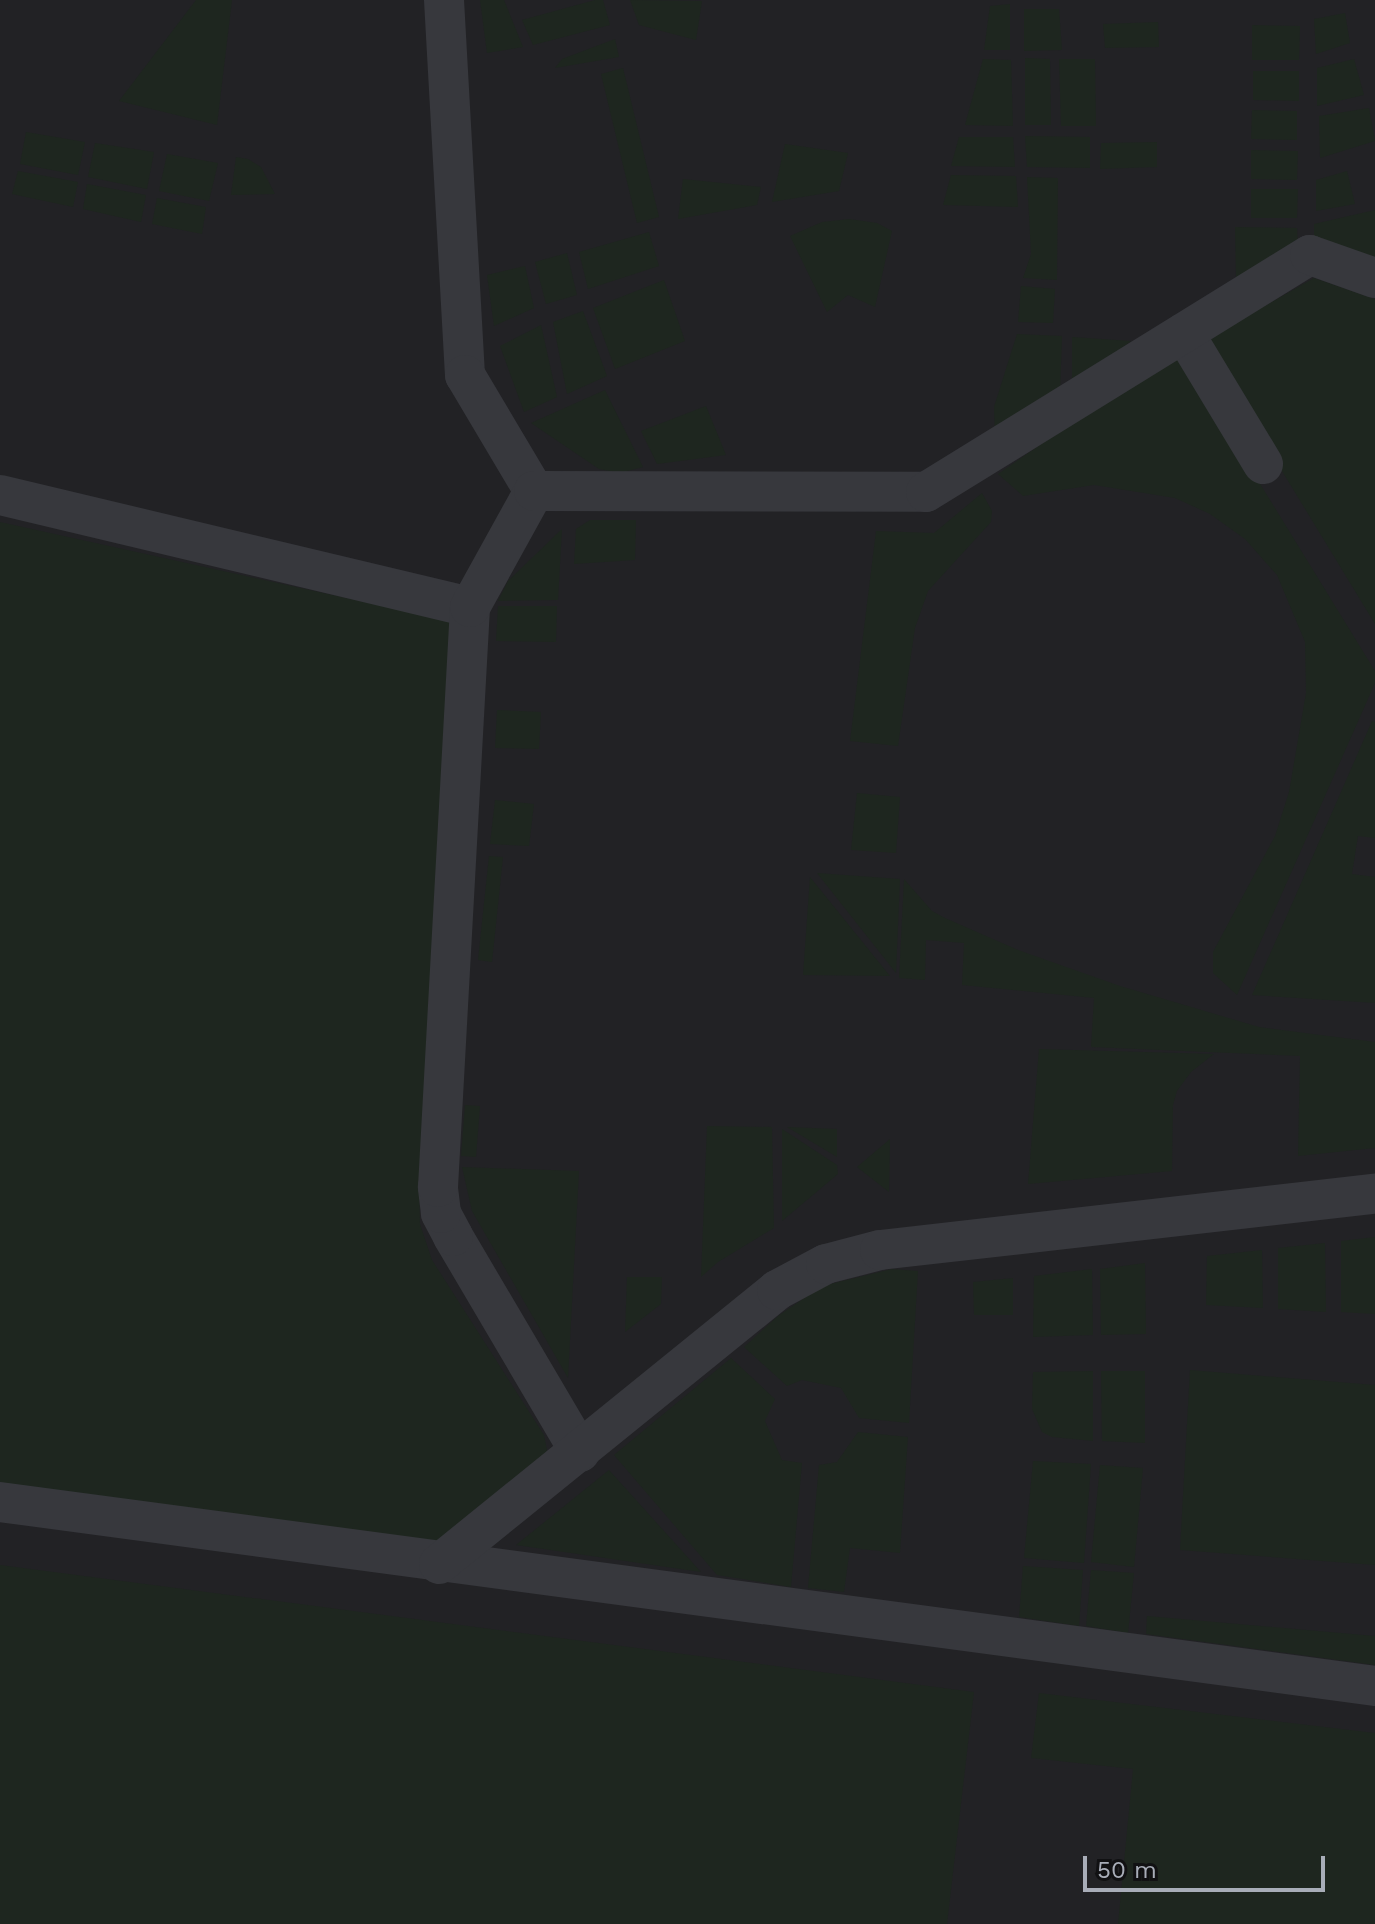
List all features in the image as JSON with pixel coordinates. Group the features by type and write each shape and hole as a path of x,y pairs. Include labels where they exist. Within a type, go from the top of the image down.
{"lane":[{"path":"444,0 465,375 534,491"},
{"path":"534,491 926,492 1310,255 1375,278"},
{"path":"1184,333 1263,464"},
{"path":"534,491 470,607 438,1187 441,1213 453,1236 580,1452"},
{"path":"0,495 470,607"},
{"path":"439,1564 777,1290 826,1264 880,1250 1375,1194"},
{"path":"0,1502 439,1564 1375,1686"}],"shaded area":[{"path":"0,0 1375,0 1375,1924 0,1924"},
{"path":"196,0 232,0 217,125 119,101"},
{"path":"480,0 504,0 523,47 487,53"},
{"path":"603,0 610,25 533,45 522,20"},
{"path":"630,0 702,1 696,40 639,25"},
{"path":"1010,4 1010,50 984,50 990,6"},
{"path":"1024,9 1059,9 1062,50 1024,51"},
{"path":"1345,13 1350,43 1316,54 1314,19"},
{"path":"1158,22 1159,47 1105,48 1103,24"},
{"path":"1252,25 1300,26 1299,60 1252,60"},
{"path":"615,39 619,57 555,68 562,59"},
{"path":"1025,58 1050,59 1051,125 1025,125"},
{"path":"983,59 1011,60 1013,126 965,125"},
{"path":"1059,59 1095,59 1096,126 1061,126"},
{"path":"1354,59 1364,95 1317,106 1317,68"},
{"path":"623,68 659,217 637,223 601,74"},
{"path":"1253,71 1299,71 1299,101 1253,100"},
{"path":"1369,108 1375,141 1320,158 1319,116"},
{"path":"1252,110 1297,111 1297,140 1251,139"},
{"path":"26,132 85,142 78,175 20,164"},
{"path":"1025,136 1090,137 1090,168 1027,167"},
{"path":"959,137 1013,137 1015,167 951,166"},
{"path":"1157,142 1157,167 1100,169 1101,143"},
{"path":"95,143 154,152 147,189 88,177"},
{"path":"785,144 848,153 839,191 772,202"},
{"path":"1251,150 1298,151 1297,180 1251,179"},
{"path":"167,154 218,163 209,201 159,191"},
{"path":"236,157 248,159 261,167 275,194 231,195"},
{"path":"18,171 78,182 73,207 12,194"},
{"path":"1347,171 1355,204 1316,211 1316,180"},
{"path":"951,175 1016,176 1018,207 943,205"},
{"path":"1027,177 1058,178 1057,280 1023,278 1031,254"},
{"path":"683,179 761,187 757,205 678,219"},
{"path":"87,184 146,195 141,222 83,209"},
{"path":"1251,189 1298,189 1297,218 1251,218"},
{"path":"157,198 206,207 202,234 152,224"},
{"path":"1375,210 1375,268 1314,247 1314,224"},
{"path":"849,219 877,223 892,231 875,307 848,295 827,312 790,236 822,222"},
{"path":"1235,227 1297,228 1298,246 1236,279"},
{"path":"649,232 659,266 588,289 579,252"},
{"path":"567,253 577,295 546,304 535,262"},
{"path":"525,266 534,308 494,326 487,275"},
{"path":"1314,278 1375,299 1375,624 1203,341"},
{"path":"664,280 685,341 615,369 593,308"},
{"path":"1021,286 1055,289 1053,323 1018,322"},
{"path":"583,311 607,376 567,394 553,322"},
{"path":"541,325 557,397 524,412 500,346"},
{"path":"1017,334 1062,336 1060,395 995,437 994,407"},
{"path":"1072,337 1131,341 1072,388"},
{"path":"1178,350 1375,671 1375,683 1237,995 1213,973 1213,952 1275,836 1289,792 1306,693 1305,642 1277,575 1245,539 1210,514 1175,498 1094,485 1023,496 998,474"},
{"path":"605,390 643,467 620,473 599,469 531,423"},
{"path":"706,406 726,455 657,464 641,431"},
{"path":"982,493 992,511 991,522 928,591 915,628 898,746 850,741 876,531 934,533"},
{"path":"590,520 636,520 635,560 574,564 576,529"},
{"path":"0,522 455,622 419,1177 420,1224 432,1260 544,1435 547,1450 546,1456 432,1554 0,1489"},
{"path":"562,529 558,600 498,601 508,581"},
{"path":"498,606 557,606 556,642 496,641"},
{"path":"497,710 541,712 539,749 495,748"},
{"path":"1372,721 1375,722 1375,838 1358,836 1352,874 1375,877 1375,1003 1252,995"},
{"path":"857,793 900,797 896,853 851,850"},
{"path":"495,800 534,804 529,846 490,844"},
{"path":"489,856 503,857 492,962 478,960"},
{"path":"817,873 900,879 896,973"},
{"path":"810,877 890,976 803,975"},
{"path":"904,879 932,911 945,918 1018,950 1120,986 1259,1027 1375,1042 1375,1148 1298,1156 1300,1056 1091,1047 1094,998 962,985 964,943 926,940 925,980 899,978"},
{"path":"1039,1049 1214,1054 1191,1072 1177,1091 1173,1105 1172,1171 1028,1184"},
{"path":"465,1105 480,1106 476,1157 461,1156"},
{"path":"707,1126 772,1127 774,1228 718,1262 701,1277"},
{"path":"787,1127 837,1129 837,1157"},
{"path":"782,1129 837,1165 838,1174 782,1221"},
{"path":"890,1139 889,1192 857,1167"},
{"path":"462,1167 579,1171 568,1378 472,1211"},
{"path":"1375,1237 1375,1314 1341,1312 1341,1241"},
{"path":"1325,1243 1326,1312 1278,1309 1278,1248"},
{"path":"1262,1250 1263,1308 1206,1305 1207,1256"},
{"path":"1145,1263 1146,1334 1101,1335 1100,1269"},
{"path":"892,1269 918,1271 909,1423 859,1418 841,1388 802,1380 787,1386 744,1347 778,1316 822,1286"},
{"path":"1092,1269 1093,1335 1033,1337 1034,1276"},
{"path":"627,1277 662,1277 661,1304 625,1332"},
{"path":"1013,1278 1013,1315 974,1315 973,1282"},
{"path":"731,1358 775,1399 765,1421 782,1460 802,1463 791,1587 717,1575 614,1455"},
{"path":"1190,1370 1375,1385 1375,1565 1180,1550"},
{"path":"1093,1371 1093,1441 1052,1437 1042,1432 1032,1409 1033,1372"},
{"path":"1101,1371 1145,1371 1145,1443 1102,1441"},
{"path":"858,1432 908,1437 900,1553 850,1548 844,1592 808,1588 819,1465 837,1462"},
{"path":"1033,1461 1091,1464 1084,1563 1024,1558"},
{"path":"1100,1465 1143,1468 1134,1567 1091,1562"},
{"path":"609,1470 701,1572 516,1545"},
{"path":"0,1565 974,1692 947,1924 0,1924"},
{"path":"1023,1566 1083,1570 1079,1626 1019,1617"},
{"path":"1091,1570 1134,1573 1128,1633 1086,1626"},
{"path":"1147,1616 1375,1636 1375,1665 1146,1634"},
{"path":"1039,1693 1375,1733 1375,1924 1118,1924 1133,1769 1031,1758"}]}
